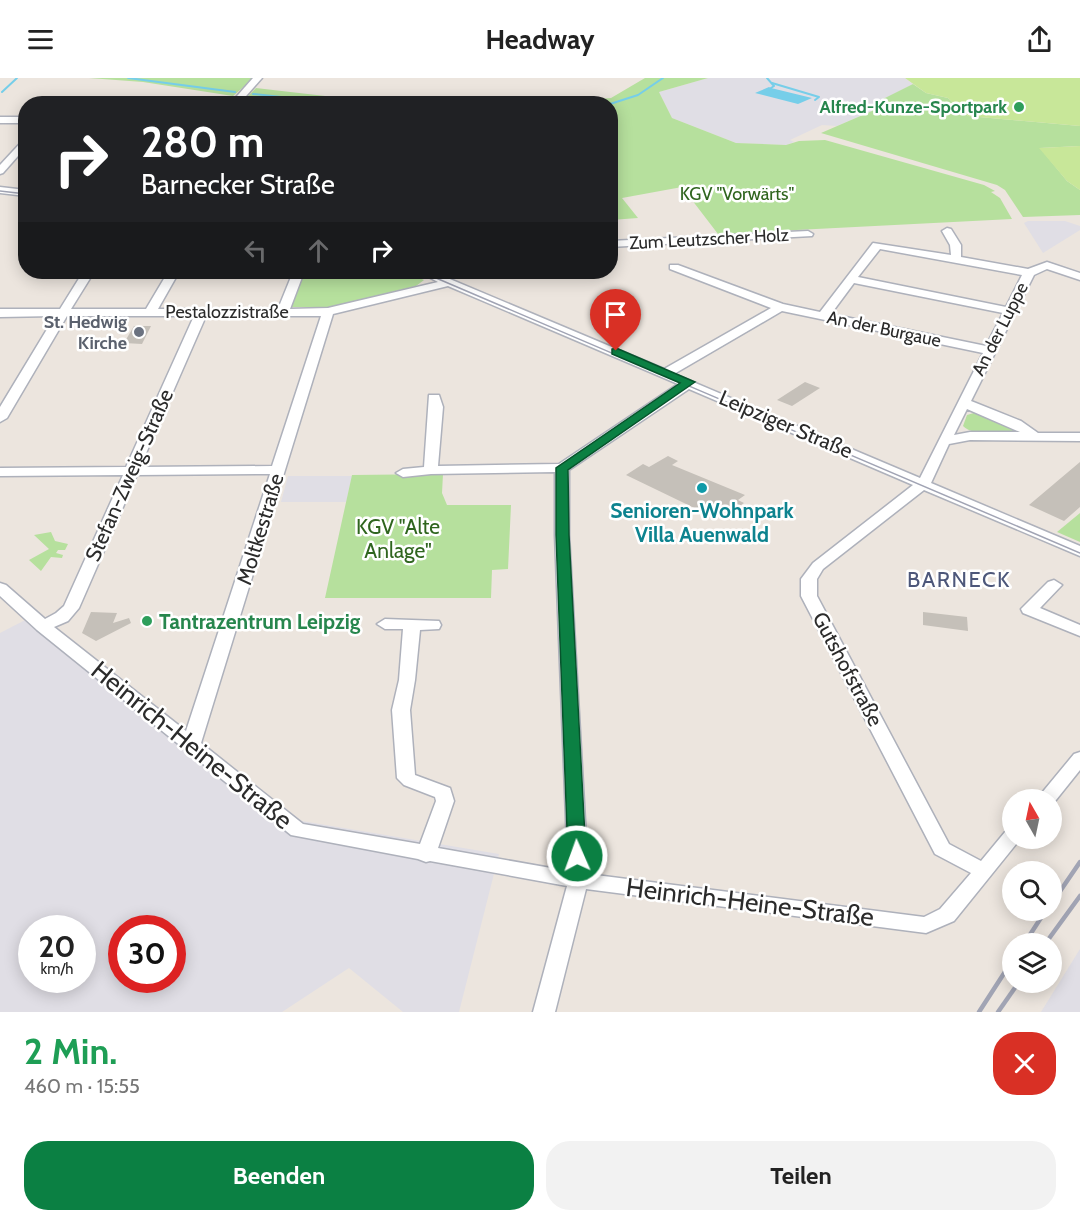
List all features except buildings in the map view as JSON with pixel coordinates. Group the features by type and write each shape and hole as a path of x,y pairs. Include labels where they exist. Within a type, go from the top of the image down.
{"street":[{"path":"241,96 258,78"},
{"path":"0,120 18,120"},
{"path":"0,171 18,149"},
{"path":"0,155 13,155"},
{"path":"0,190 18,192"},
{"path":"947,231 955,243 957,252 955,260"},
{"name":"Zum Leutzscher Holz","path":"618,244 808,234"},
{"path":"823,316 878,245 1029,273"},
{"name":"An der Luppe","path":"924,483 988,350 1029,273 1047,265 1080,277"},
{"name":"An der Burgaue","path":"674,267 780,307 988,350"},
{"path":"0,418 84,279"},
{"path":"150,313 169,279"},
{"path":"283,312 295,279"},
{"name":"Leipziger Straße","path":"442,279 689,382 1080,551"},
{"path":"850,279 1009,311"},
{"name":"Pestalozzistraße","path":"0,313 328,312 450,282"},
{"path":"666,373 780,307"},
{"name":"Stefan-Zweig-Straße","path":"43,626 62,617 71,608 201,312"},
{"name":"Moltkestraße","path":"191,745 328,312"},
{"path":"403,473 431,470 562,468 689,382"},
{"path":"431,470 436,407 434,398"},
{"path":"963,403 1016,424 1034,436"},
{"path":"944,441 970,436 1080,437"},
{"path":"544,1012 578,880 562,535 562,468"},
{"path":"0,472 278,470"},
{"name":"Gutshofstraße","path":"924,483 818,566 809,579 809,596 942,849 984,871"},
{"path":"1054,585 1029,609 1080,631"},
{"name":"Heinrich-Heine-Straße","path":"0,588 43,626 298,830 426,855 578,880 926,925 947,915 1002,849"},
{"path":"385,624 433,625"},
{"path":"412,624 407,680 401,710 404,772 406,778 413,782 435,788 443,793 445,801 426,855"},
{"path":"1054,789 1080,758"}],"shaded area":[{"path":"708,78 905,78 913,84 874,105 872,111 837,126 822,125 790,140 794,142 786,145 736,143 672,118 659,92"},
{"path":"1028,221 1065,221 1080,226 1080,230 1043,253 1024,223"},
{"path":"288,476 352,476 346,502 281,502"},
{"path":"33,616 302,821 499,854 459,1012 403,1012 349,968 282,1012 0,1012 0,633"},
{"path":"1080,949 1080,1012 1041,1012 1053,993 1062,993 1062,978"}],"green space":[{"path":"89,78 254,78 233,96 143,82"},
{"name":"KGV \"Vorwärts\"","path":"645,78 708,78 659,92 672,118 736,143 786,145 799,141 825,140 984,185 995,191 991,192 1000,198 1012,219 718,234 682,187 622,198 638,218 618,219 618,96 614,96"},
{"name":"Alfred-Kunze-Sportpark","path":"905,78 1080,78 1080,126 968,116 948,98 926,93"},
{"name":"KGV \"Vorwärts\"","path":"913,84 926,93 948,98 968,116 1080,126 1080,146 1040,148 1067,181 1080,190 1080,215 1023,217 1005,190 997,185 821,133 872,111 875,103"},
{"path":"256,88 325,96 248,96"},
{"name":"Alfred-Kunze-Sportpark","path":"1080,146 1080,190 1067,181 1039,148"},
{"path":"302,279 424,280 416,286 330,307 291,307"},
{"path":"977,412 1016,429 1011,432 989,434 974,432 963,426 967,415"},
{"name":"KGV \"Alte Anlage\"","path":"443,474 442,493 447,505 511,505 508,569 492,570 491,598 325,598 352,475"},
{"path":"1080,513 1080,542 1057,532"},
{"path":"51,532 55,541 68,544 65,550 58,550 56,553 63,555 62,558 51,557 41,571 29,560 49,549 34,535"}],"water":[{"path":"769,87 812,98 798,104 755,93"}],"waterway":[{"path":"2,92 17,78"},
{"path":"128,78 235,92"},
{"path":"618,101 638,95 663,78"},
{"path":"767,78 774,86 771,88"},
{"path":"772,83 819,97 815,100"},
{"path":"253,94 272,96"}],"tram line":[{"path":"0,191 18,193"},
{"path":"438,279 1080,553"}],"railway":[{"path":"1062,888 1080,862"},
{"path":"1053,933 1080,896"},
{"path":"1031,933 1039,921"},
{"path":"979,1012 1002,976"},
{"path":"998,1012 1011,993"}],"place":[{"name":"Alfred-Kunze-Sportpark","path":"1019,107"},
{"name":"St. Hedwig Kirche","path":"139,332"},
{"name":"Senioren-Wohnpark Villa Auenwald","path":"702,488"},
{"name":"Tantrazentrum Leipzig","path":"147,621"}],"district":[{"name":"BARNECK","path":"959,579"}],"route":[{"path":"577,856 562,535 562,468 689,382 616,351"}]}
